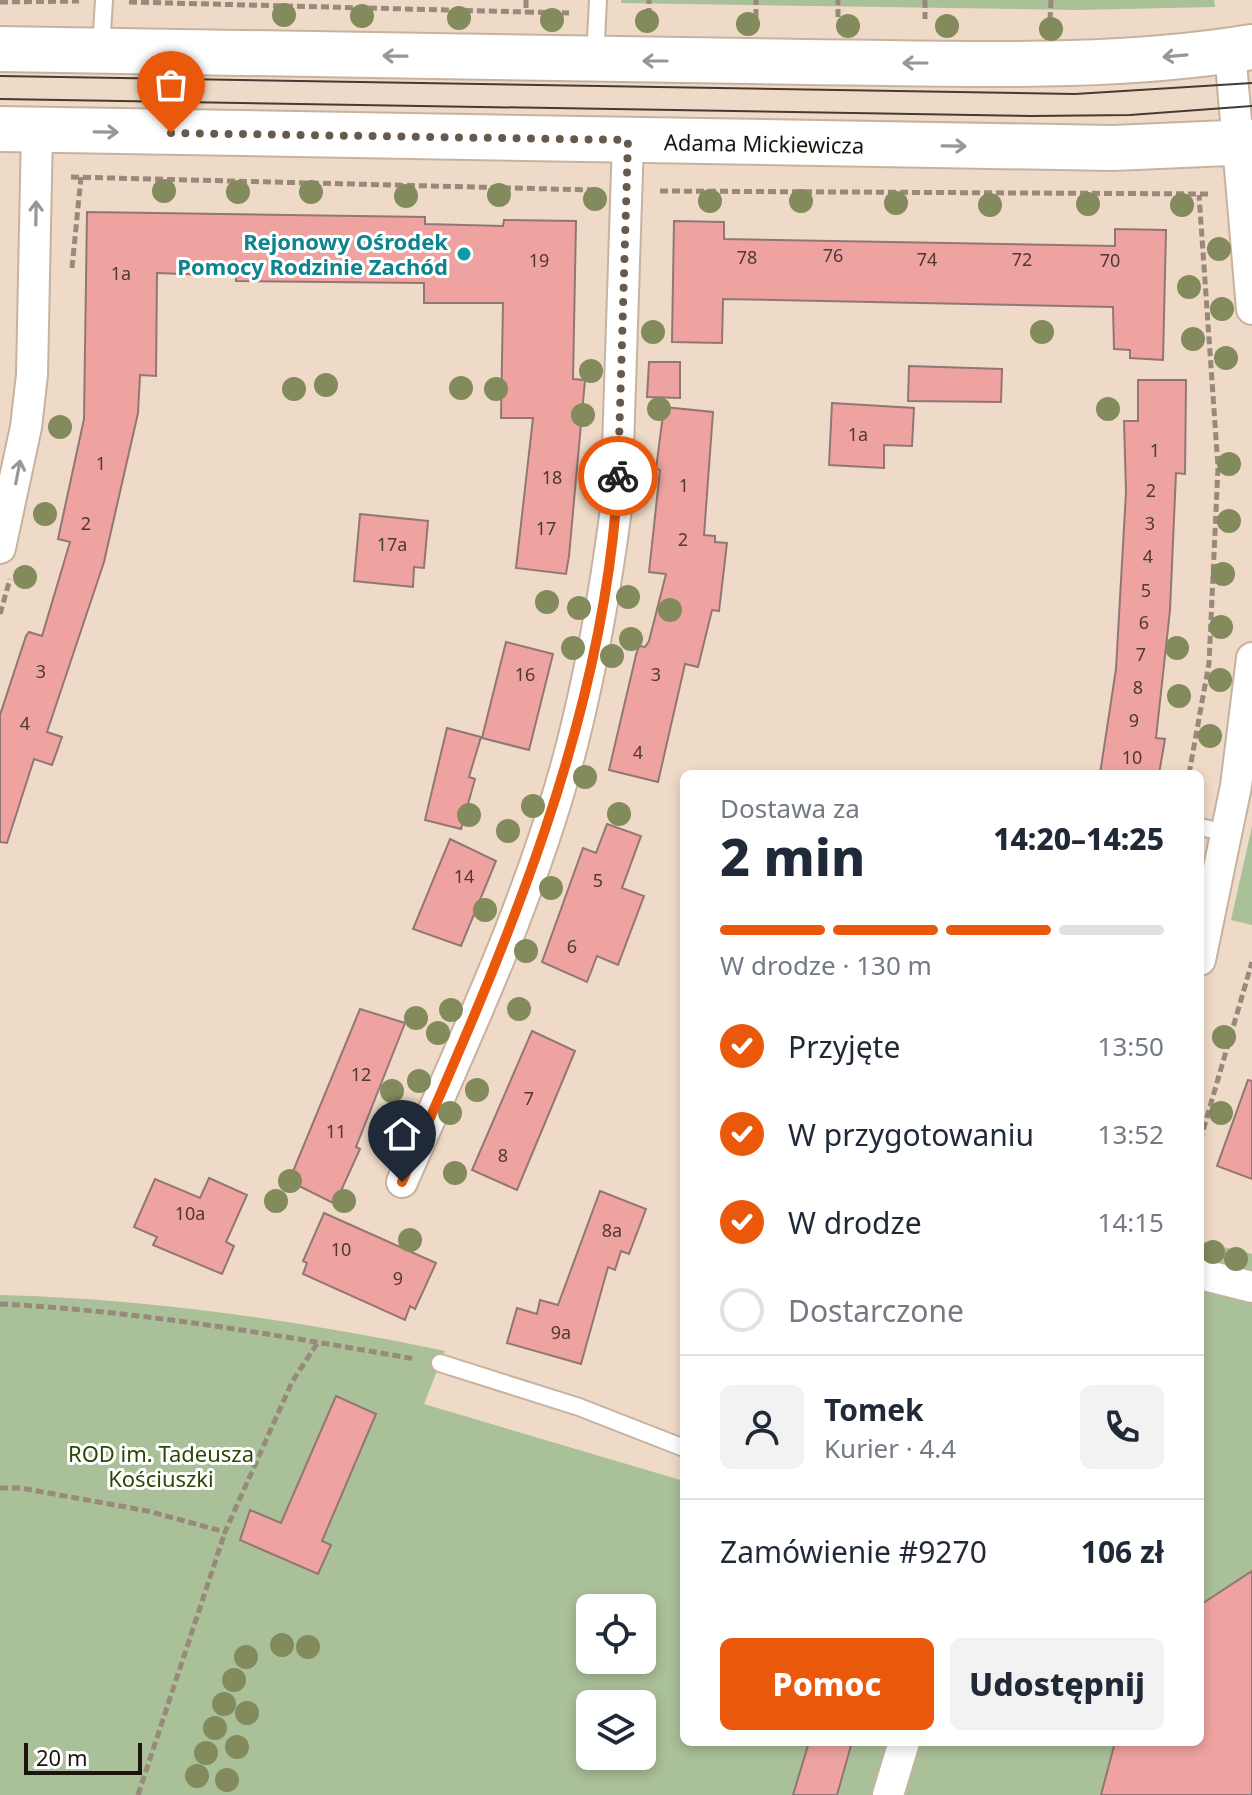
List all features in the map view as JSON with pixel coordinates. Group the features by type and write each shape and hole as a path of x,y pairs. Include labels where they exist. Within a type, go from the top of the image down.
{"street":[{"path":"0,49 594,61 999,63 1114,61 1241,49 1252,309"},
{"path":"0,548 21,458 32,375 19,130"},
{"name":"Adama Mickiewicza","path":"19,130 1113,148 1246,143"},
{"path":"402,1182 521,901 573,741 609,566 616,509 628,140"},
{"path":"1204,923 1214,830 1244,788 1252,658"},
{"path":"1204,1275 1252,1287"},
{"path":"888,1795 903,1746"}],"lane":[{"path":"101,50 104,0"},
{"path":"594,61 597,7"},
{"path":"440,1363 579,1407 680,1446"}],"path":[{"path":"184,0 184,3 292,2 526,12 597,7 664,16"},
{"path":"426,0 427,9"},
{"path":"526,0 526,12"},
{"path":"649,0 649,16"},
{"path":"756,0 756,17"},
{"path":"838,0 838,17"},
{"path":"925,0 925,19"},
{"path":"1050,20 1051,0"},
{"path":"741,16 770,17"},
{"path":"824,17 852,18"},
{"path":"911,18 941,19"},
{"path":"1035,19 1064,20"},
{"path":"65,176 596,190"},
{"path":"654,191 1223,193"},
{"path":"1190,770 1209,663 1218,467 1199,195"},
{"path":"1204,1127 1252,962"},
{"path":"0,1304 86,1308 243,1328 440,1363"},
{"path":"138,1795 225,1532 292,1382 318,1342"},
{"path":"0,1488 21,1488 148,1511 225,1532"}],"green space":[{"path":"621,0 1214,0 1215,7 1077,10 621,3"},
{"path":"1252,826 1252,925 1231,920"},
{"name":"ROD im. Tadeusza Kościuszki","path":"1204,1242 1252,1254 1252,1795 0,1795 0,1295 113,1301 224,1313 445,1351 424,1404 680,1480 680,1746 1204,1746"}],"building":[{"path":"87,212 425,217 425,224 503,226 504,220 576,221 573,379 585,380 569,556 566,574 516,568 533,418 501,418 503,303 424,303 424,283 236,281 236,276 157,273 156,376 140,375 138,413 104,562 47,732 62,737 52,765 34,759 7,843 0,842 0,715 26,636 29,632 42,636 70,542 58,539 84,419"},
{"path":"674,221 724,222 724,239 1115,246 1115,229 1166,230 1163,360 1130,358 1130,350 1114,349 1113,307 723,299 722,343 672,342"},
{"path":"649,362 680,362 680,398 647,397"},
{"path":"909,366 1002,369 1001,402 908,401"},
{"path":"1138,380 1186,380 1185,474 1176,473 1170,610 1156,738 1165,739 1160,770 1101,770 1116,669 1126,492 1124,421 1138,421"},
{"path":"832,403 914,408 912,446 884,445 884,468 829,465"},
{"path":"664,407 713,412 704,535 715,536 715,542 727,543 719,611 712,610 698,667 685,664 658,782 609,770 636,655 639,646 645,647 649,641 666,574 649,572"},
{"path":"360,514 428,521 424,568 414,567 413,587 354,581"},
{"path":"506,642 553,654 529,750 482,738"},
{"path":"447,728 481,737 469,777 475,779 461,829 425,820"},
{"path":"607,824 641,836 622,888 644,896 618,965 597,956 587,982 542,962 583,848 596,853"},
{"path":"450,839 496,861 461,946 413,929"},
{"path":"360,1009 405,1023 356,1147 360,1149 335,1204 289,1181"},
{"path":"532,1031 575,1051 517,1190 472,1170"},
{"path":"1248,1080 1252,1081 1252,1179 1217,1166"},
{"path":"209,1178 247,1195 226,1242 234,1246 222,1274 153,1245 157,1237 134,1227 155,1179 200,1198"},
{"path":"600,1191 646,1209 629,1254 621,1251 615,1270 608,1267 581,1364 507,1343 517,1308 537,1314 540,1300 558,1305"},
{"path":"324,1213 436,1263 415,1309 410,1306 405,1320 303,1274 307,1263 303,1261"},
{"path":"336,1396 376,1414 322,1541 331,1545 318,1574 240,1540 250,1510 281,1523"},
{"path":"1252,1571 1252,1795 1101,1795 1114,1746 1204,1746 1204,1602"},
{"path":"808,1746 851,1746 837,1795 793,1795"}],"tram line":[{"path":"0,76 1075,94 1252,83"},
{"path":"0,99 1032,116 1130,115 1252,106"}],"way so far":[{"path":"171,133 628,140 618,476"}],"place":[{"name":"Rejonowy Ośrodek Pomocy Rodzinie Zachód","path":"464,254"}],"route":[{"path":"402,1182 503,948 560,787 573,741 609,566 618,476"}]}
